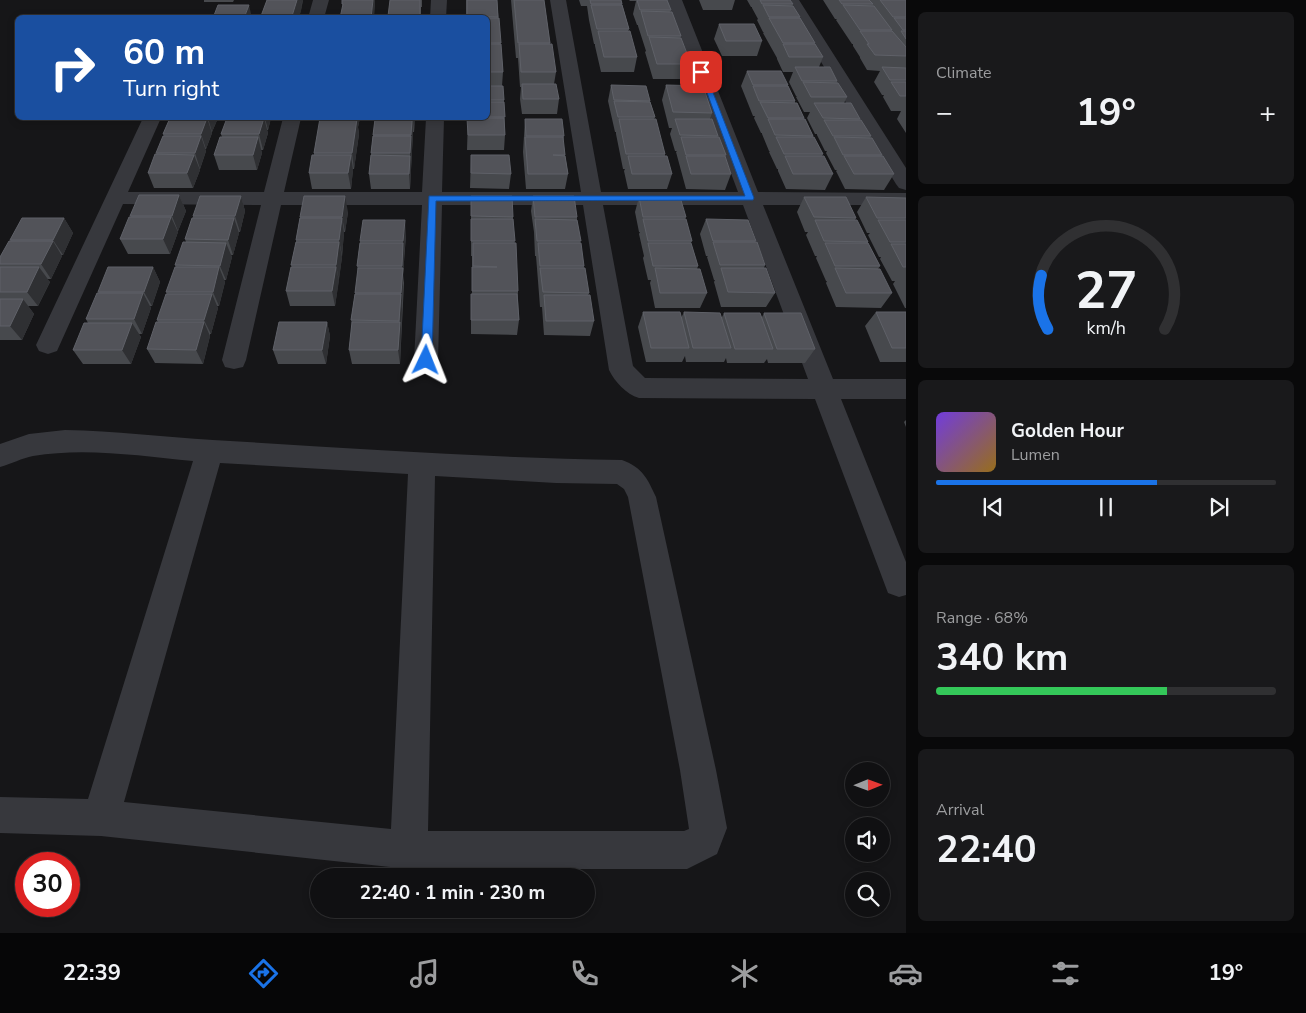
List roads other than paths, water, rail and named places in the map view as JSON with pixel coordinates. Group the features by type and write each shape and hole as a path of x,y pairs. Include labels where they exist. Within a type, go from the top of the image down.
{"street":[{"path":"317,15 321,0"},
{"path":"438,15 439,0"},
{"path":"558,0 621,370 639,388 906,389"},
{"path":"674,0 899,583"},
{"path":"791,0 906,184"},
{"path":"48,345 151,120"},
{"path":"234,360 292,120"},
{"path":"426,360 435,120"},
{"path":"115,198 906,198"},
{"path":"0,456 29,445 65,441 112,442 422,463 622,472 634,481 644,507 698,770 708,828 704,840 687,850 409,850 101,818 0,815"},
{"path":"101,818 210,450"},
{"path":"409,850 422,463"}]}
